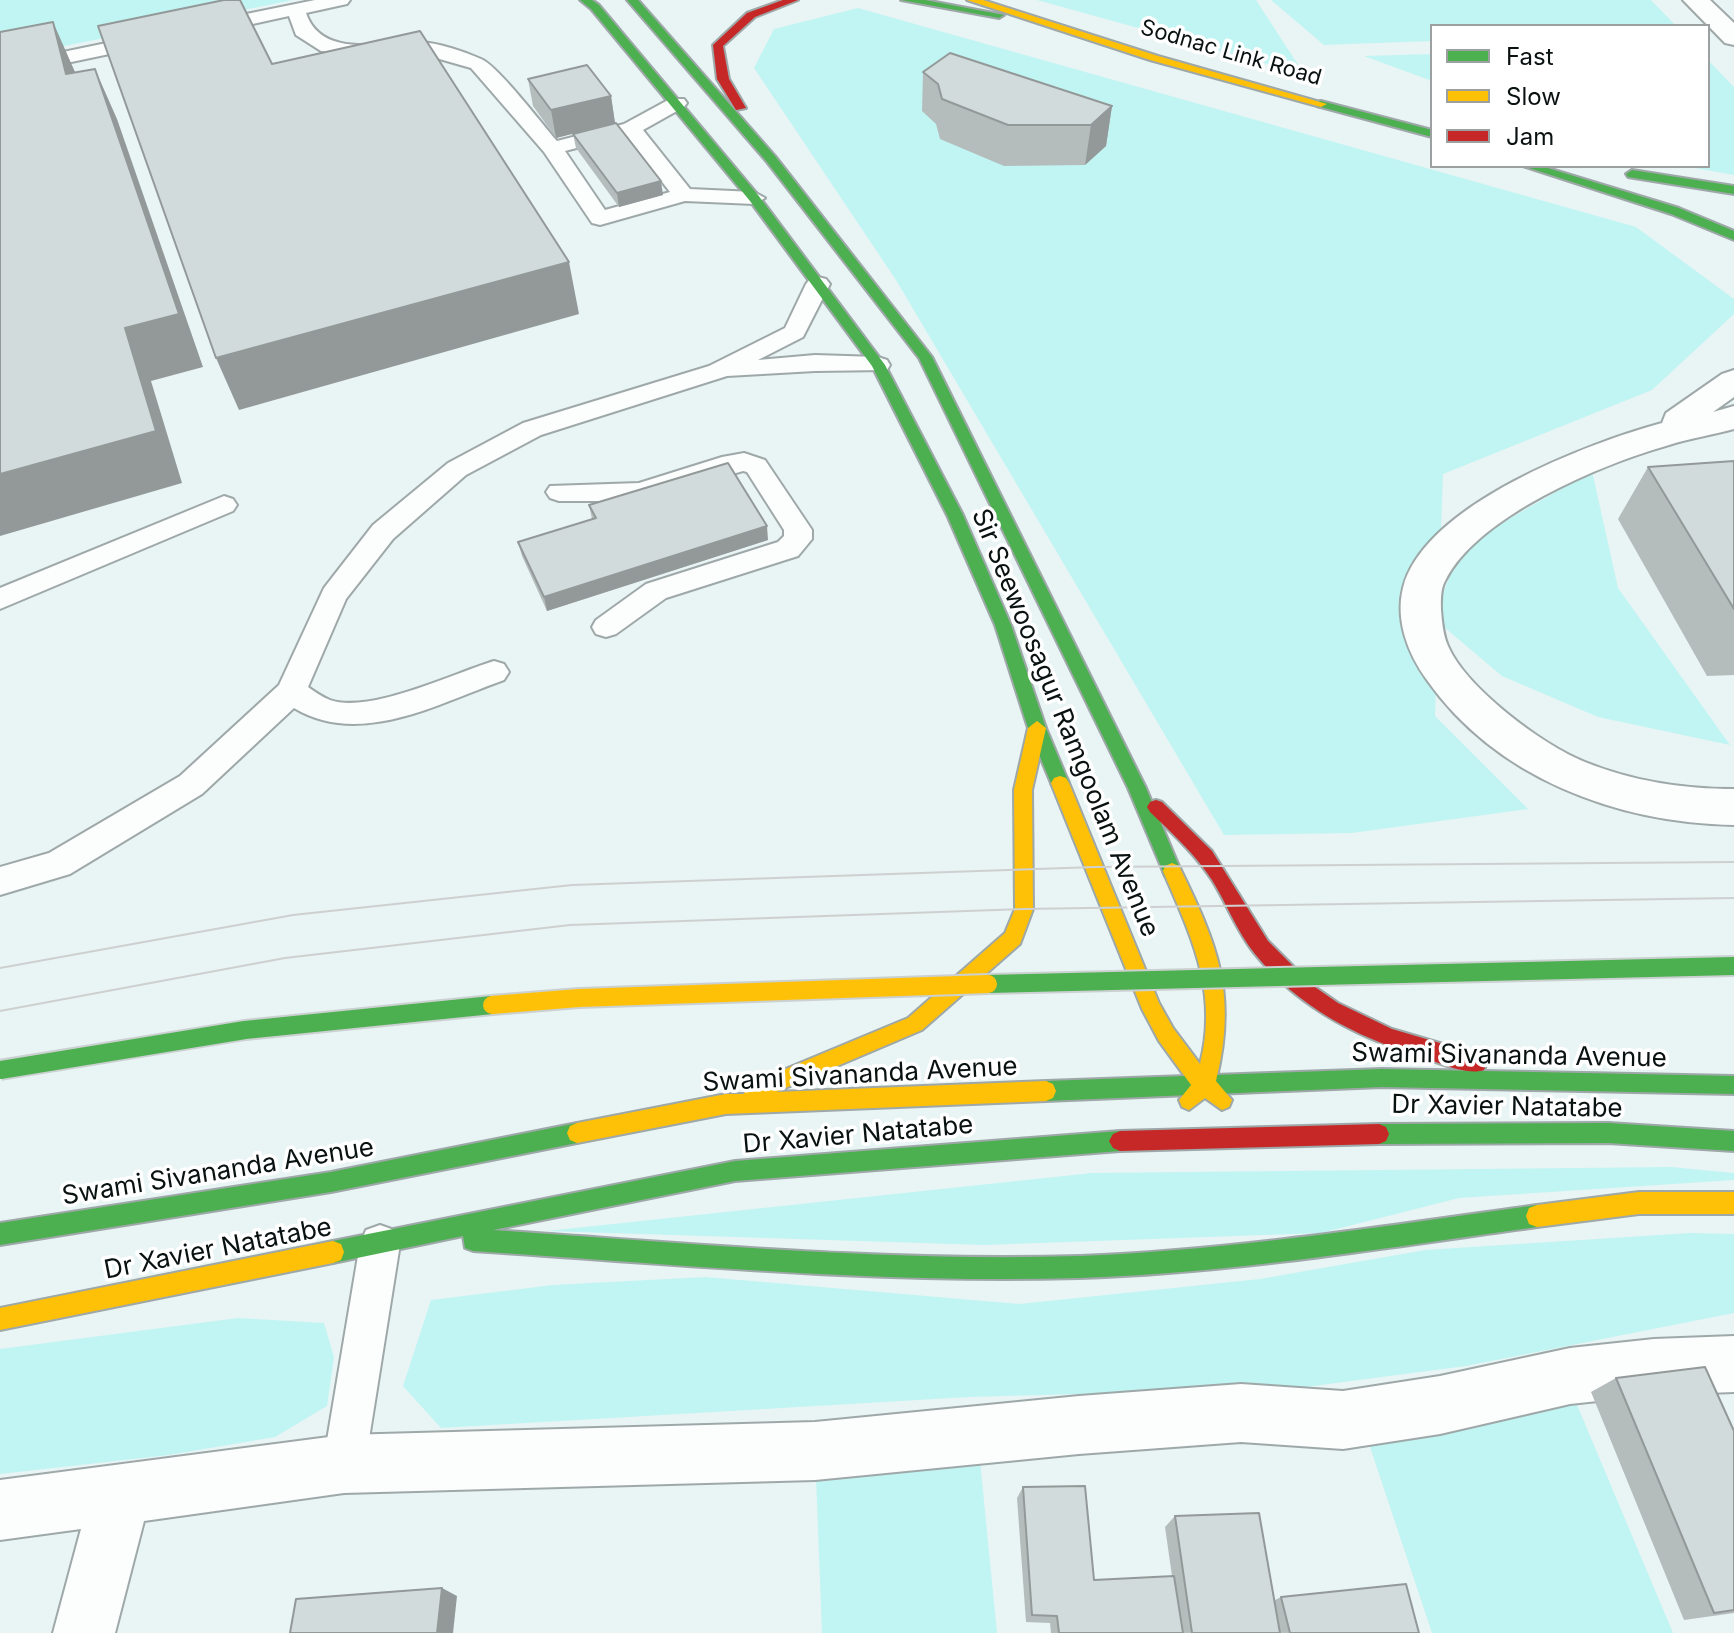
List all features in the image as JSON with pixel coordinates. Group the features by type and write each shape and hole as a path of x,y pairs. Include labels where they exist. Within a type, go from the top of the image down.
{"main road":[{"name":"Sir Seewoosagur Ramgoolam Avenue","path":"585,0 595,7 677,103 754,198 878,365 955,515 985,583 1003,625 1037,728 1146,999 1172,1044 1204,1086 1247,1115 1308,1134"},
{"name":"Sir Seewoosagur Ramgoolam Avenue","path":"632,0 771,159 925,357 1137,788 1207,951 1217,1003 1214,1048 1204,1086"},
{"path":"771,159 723,79 718,45 751,15 793,0"},
{"path":"906,0 1053,24"},
{"name":"Sodnac Link Road","path":"972,0 1154,58 1430,133"},
{"path":"1535,168 1675,211 1734,236"},
{"path":"1606,169 1734,190"},
{"path":"726,1104 915,1024 1013,938 1024,909 1023,790 1037,728"},
{"path":"1137,788 1213,866 1234,906 1269,957 1323,1004 1377,1035 1445,1056 1554,1081"},
{"path":"0,1070 70,1056 314,1020 579,998 1055,982 1734,966"},
{"name":"Swami Sivananda Avenue","path":"0,1234 331,1182 726,1104 1382,1078 1734,1085"},
{"path":"1105,1142 1153,1127 1204,1086"},
{"name":"Dr Xavier Natatabe","path":"0,1319 735,1171 1105,1142 1308,1134 1608,1133 1734,1141"},
{"path":"398,1240 1016,1268 1200,1260 1639,1203 1734,1203"}],"street":[{"path":"1696,0 1734,37"},
{"path":"1656,436 1734,381"},
{"path":"1734,417 1656,436 1561,472 1475,523 1443,553 1421,588 1426,644 1452,687 1509,736 1552,766 1623,791 1706,808 1734,807"},
{"path":"0,1510 344,1464 815,1451 1079,1425 1241,1413 1343,1420 1440,1405 1570,1376 1654,1367 1734,1364"},
{"path":"84,1633 120,1496"}],"lane":[{"path":"0,71 186,36 341,0"},
{"path":"296,9 303,31 328,47 380,51 423,48 478,64 552,148 600,218 684,195 754,198"},
{"path":"552,148 631,128 677,103"},
{"path":"631,128 684,195"},
{"path":"0,881 58,864 191,785 291,692 334,595 383,532 457,469 532,429 718,371 795,332 818,284"},
{"path":"718,371 815,363 878,365"},
{"path":"559,492 640,492 731,463 744,462 756,466 798,530 798,539 788,549 656,591 606,627"},
{"path":"0,599 224,505"},
{"path":"291,692 330,712 359,712 390,706 494,672"},
{"path":"344,1464 398,1240"}],"shaded area":[{"path":"0,0 293,0 0,59"},
{"path":"1037,0 1256,0 1304,74"},
{"path":"1271,0 1651,0 1674,24 1430,24 1430,41 1324,45"},
{"path":"858,8 1636,227 1734,299 1734,314 1652,390 1443,474 1438,609 1459,548 1592,471 1618,588 1730,745 1598,717 1502,676 1438,622 1435,716 1528,809 1352,833 1224,835 896,280 754,68 774,29"},
{"path":"1430,54 1430,80 1364,56"},
{"path":"1710,62 1734,87 1734,175 1695,168 1710,168"},
{"path":"1671,1167 1734,1173 1734,1180 1459,1198 1321,1233 984,1245 547,1231 1092,1173"},
{"path":"1690,1233 1734,1234 1734,1313 1466,1366 1298,1388 969,1397 441,1428 403,1386 431,1300 553,1285 705,1277 1019,1304 1260,1279 1425,1250"},
{"path":"238,1318 324,1323 334,1357 327,1406 275,1437 169,1455 0,1474 0,1349"},
{"path":"1572,1393 1673,1633 1432,1633 1363,1426"},
{"path":"978,1440 997,1633 822,1633 815,1451"}],"building":[{"path":"224,0 240,0 272,64 420,31 569,262 216,358 98,26"},
{"path":"53,22 66,74 95,69 179,314 125,328 156,431 0,474 0,32"},
{"path":"950,53 1112,106 1091,125 1008,125 942,99 938,84 923,72"},
{"path":"587,65 611,96 551,110 528,79"},
{"path":"616,123 661,181 617,193 573,134"},
{"path":"1734,461 1734,609 1648,467"},
{"path":"728,463 767,526 544,597 518,542 596,518 589,505"},
{"path":"1705,1367 1734,1431 1734,1610 1714,1613 1616,1378"},
{"path":"1085,1486 1094,1580 1174,1576 1183,1633 1059,1633 1057,1616 1032,1615 1023,1487"},
{"path":"1259,1513 1280,1633 1192,1633 1175,1516"},
{"path":"1406,1584 1419,1633 1290,1633 1281,1597"},
{"path":"442,1588 437,1633 290,1633 296,1599"}],"tram line":[{"path":"0,968 293,915 572,885 1095,867 1734,862"},
{"path":"0,1011 285,958 570,925 1024,909 1734,898"}],"traffic: fast":[{"path":"585,0 595,7 754,198 878,365 955,515 1003,625 1037,728 1060,783"},
{"path":"632,0 771,159 925,357 1137,788 1172,871"},
{"path":"906,0 999,15"},
{"path":"1321,104 1430,133"},
{"path":"1535,168 1675,211 1734,236"},
{"path":"1632,174 1734,190"},
{"path":"988,984 1734,966"},
{"path":"0,1070 245,1030 492,1005"},
{"path":"1046,1091 1382,1078 1734,1085"},
{"path":"0,1234 331,1182 577,1133"},
{"path":"1379,1134 1608,1133 1734,1141"},
{"path":"333,1252 735,1171 1120,1141"},
{"path":"473,1240 880,1265 1081,1267 1277,1251 1537,1216"}],"traffic: slow":[{"path":"972,0 1154,58 1321,104"},
{"path":"754,1092 915,1024 1013,938 1024,909 1023,790 1037,728"},
{"path":"1060,783 1152,1009 1182,1059 1200,1081 1222,1100"},
{"path":"1172,871 1207,951 1217,1003 1214,1048 1204,1086 1189,1100"},
{"path":"492,1005 579,998 988,984"},
{"path":"577,1133 726,1104 1046,1091"},
{"path":"1537,1216 1639,1203 1734,1203"},
{"path":"0,1319 333,1252"}],"traffic: jam":[{"path":"740,108 723,79 718,45 751,15 793,0"},
{"path":"1156,807 1205,856 1261,947 1305,992 1358,1024 1387,1036 1477,1063"},
{"path":"1120,1141 1379,1134"}]}
